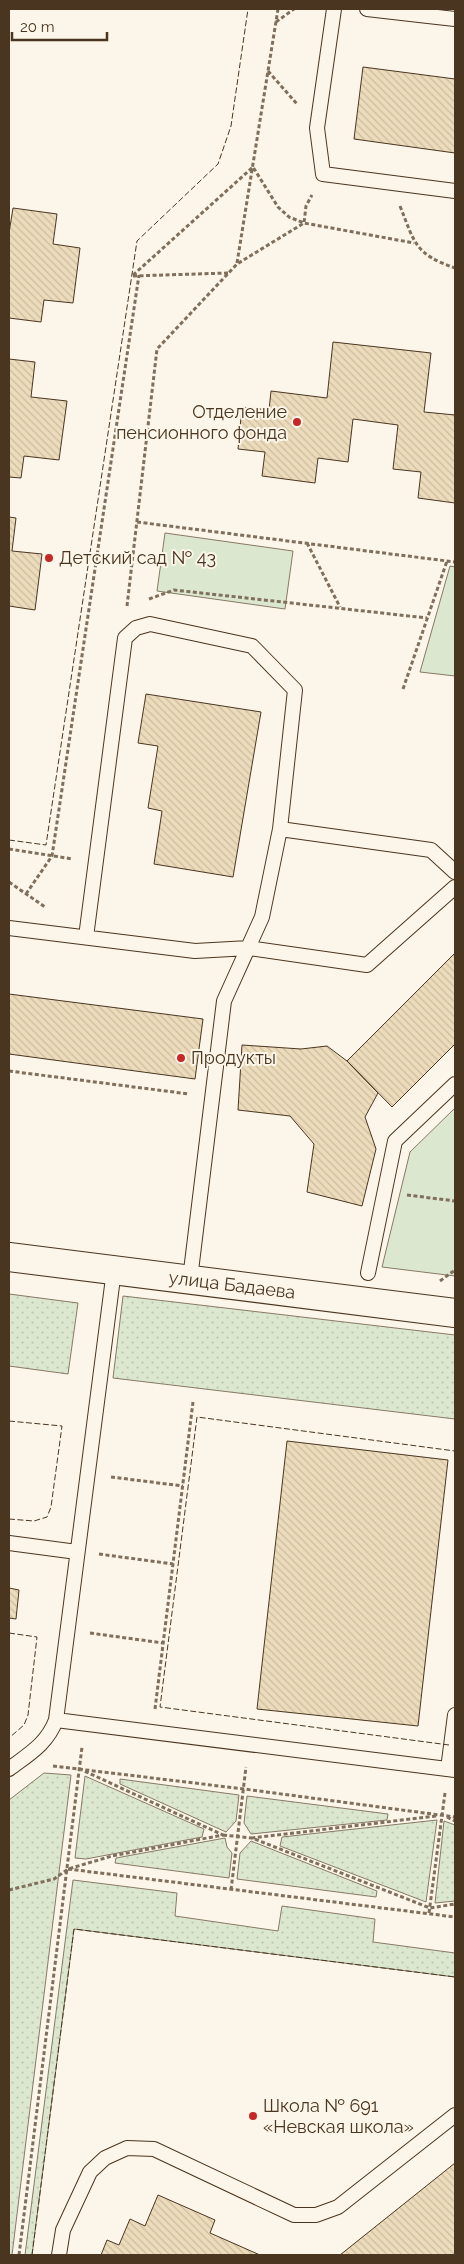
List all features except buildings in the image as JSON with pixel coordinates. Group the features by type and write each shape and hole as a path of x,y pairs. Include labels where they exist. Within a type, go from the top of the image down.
{"street":[{"name":"улица Бадаева","path":"9,1257 455,1313"}],"lane":[{"path":"334,9 317,128 323,174 455,190"},
{"path":"367,9 428,12 455,19"},
{"path":"86,937 125,638 136,628 150,624 252,646 295,690 280,829 262,917 224,1001 190,1280"},
{"path":"280,829 431,850 455,872"},
{"path":"9,928 195,951 249,948 367,965 455,887"},
{"path":"368,1273 395,1141 455,1084"},
{"path":"9,1770 40,1746 51,1734 56,1720 114,1270"},
{"path":"9,1543 77,1552"},
{"path":"56,1720 452,1770 455,1715"},
{"path":"59,2255 63,2230 90,2172 105,2158 127,2148 154,2148 294,2215 316,2215 338,2208 455,2115"}],"path":[{"path":"237,264 278,9"},
{"path":"276,22 294,9"},
{"path":"268,70 317,128"},
{"path":"253,167 278,208 288,217 304,223 414,243"},
{"path":"228,273 132,276 253,167"},
{"path":"304,223 306,206 323,174"},
{"path":"391,183 414,243 423,253 436,262 455,268"},
{"path":"136,628 127,607 157,349 237,264 304,223"},
{"path":"26,894 52,856 139,276"},
{"path":"137,522 455,562"},
{"path":"307,543 340,608"},
{"path":"403,689 447,561"},
{"path":"146,600 174,590 428,618"},
{"path":"127,607 136,604"},
{"path":"9,849 96,862"},
{"path":"9,1071 212,1097"},
{"path":"384,1192 455,1201"},
{"path":"439,1281 455,1270"},
{"path":"154,1712 193,1402"},
{"path":"88,1474 183,1486"},
{"path":"77,1552 173,1564"},
{"path":"68,1630 163,1643"},
{"path":"19,2255 83,1742"},
{"path":"231,1890 249,1744"},
{"path":"46,1766 244,1789 455,1817"},
{"path":"80,1769 223,1835 252,1838 441,1815 455,1821"},
{"path":"429,1914 441,1815 452,1770"},
{"path":"9,1890 54,1879 68,1869 112,1856 223,1835"},
{"path":"252,1838 430,1908 455,1904"},
{"path":"68,1869 455,1917"}],"green space":[{"path":"165,533 293,551 285,609 157,591"},
{"path":"450,566 455,567 455,676 420,672"},
{"path":"455,1108 455,1276 382,1267 410,1152"},
{"path":"9,1294 78,1303 68,1374 9,1366"},
{"path":"123,1296 455,1335 455,1419 113,1378"},
{"path":"44,1773 71,1775 12,2255 9,2255 9,1800"},
{"path":"85,1776 204,1829 202,1837 86,1859 75,1858"},
{"path":"120,1779 239,1795 236,1821 226,1832 120,1784"},
{"path":"247,1796 388,1814 387,1820 251,1834 244,1823"},
{"path":"437,1820 426,1902 280,1846 282,1837"},
{"path":"444,1821 455,1825 455,1901 435,1903"},
{"path":"225,1838 227,1847 232,1853 229,1878 115,1863 116,1858"},
{"path":"251,1841 377,1891 376,1897 237,1879 240,1853"},
{"path":"73,1880 177,1893 175,1916 278,1931 282,1906 375,1919 373,1942 455,1953 455,1977 74,1929 32,2255 25,2255"}],"fence":[{"path":"9,840 46,845 137,241 218,164 231,126 248,9"},
{"path":"449,1745 160,1707 197,1417 455,1451"},
{"path":"9,1421 62,1426 51,1507 47,1517 34,1521 9,1519"},
{"path":"9,1633 37,1637 28,1715 24,1725 9,1738"},
{"path":"32,2255 74,1929 455,1977"}],"place":[{"name":"Отделение пенсионного фонда","path":"297,422"},
{"name":"Детский сад № 43","path":"49,558"},
{"name":"Продукты","path":"181,1058"},
{"name":"Школа № 691 «Невская школа»","path":"253,2116"}]}
